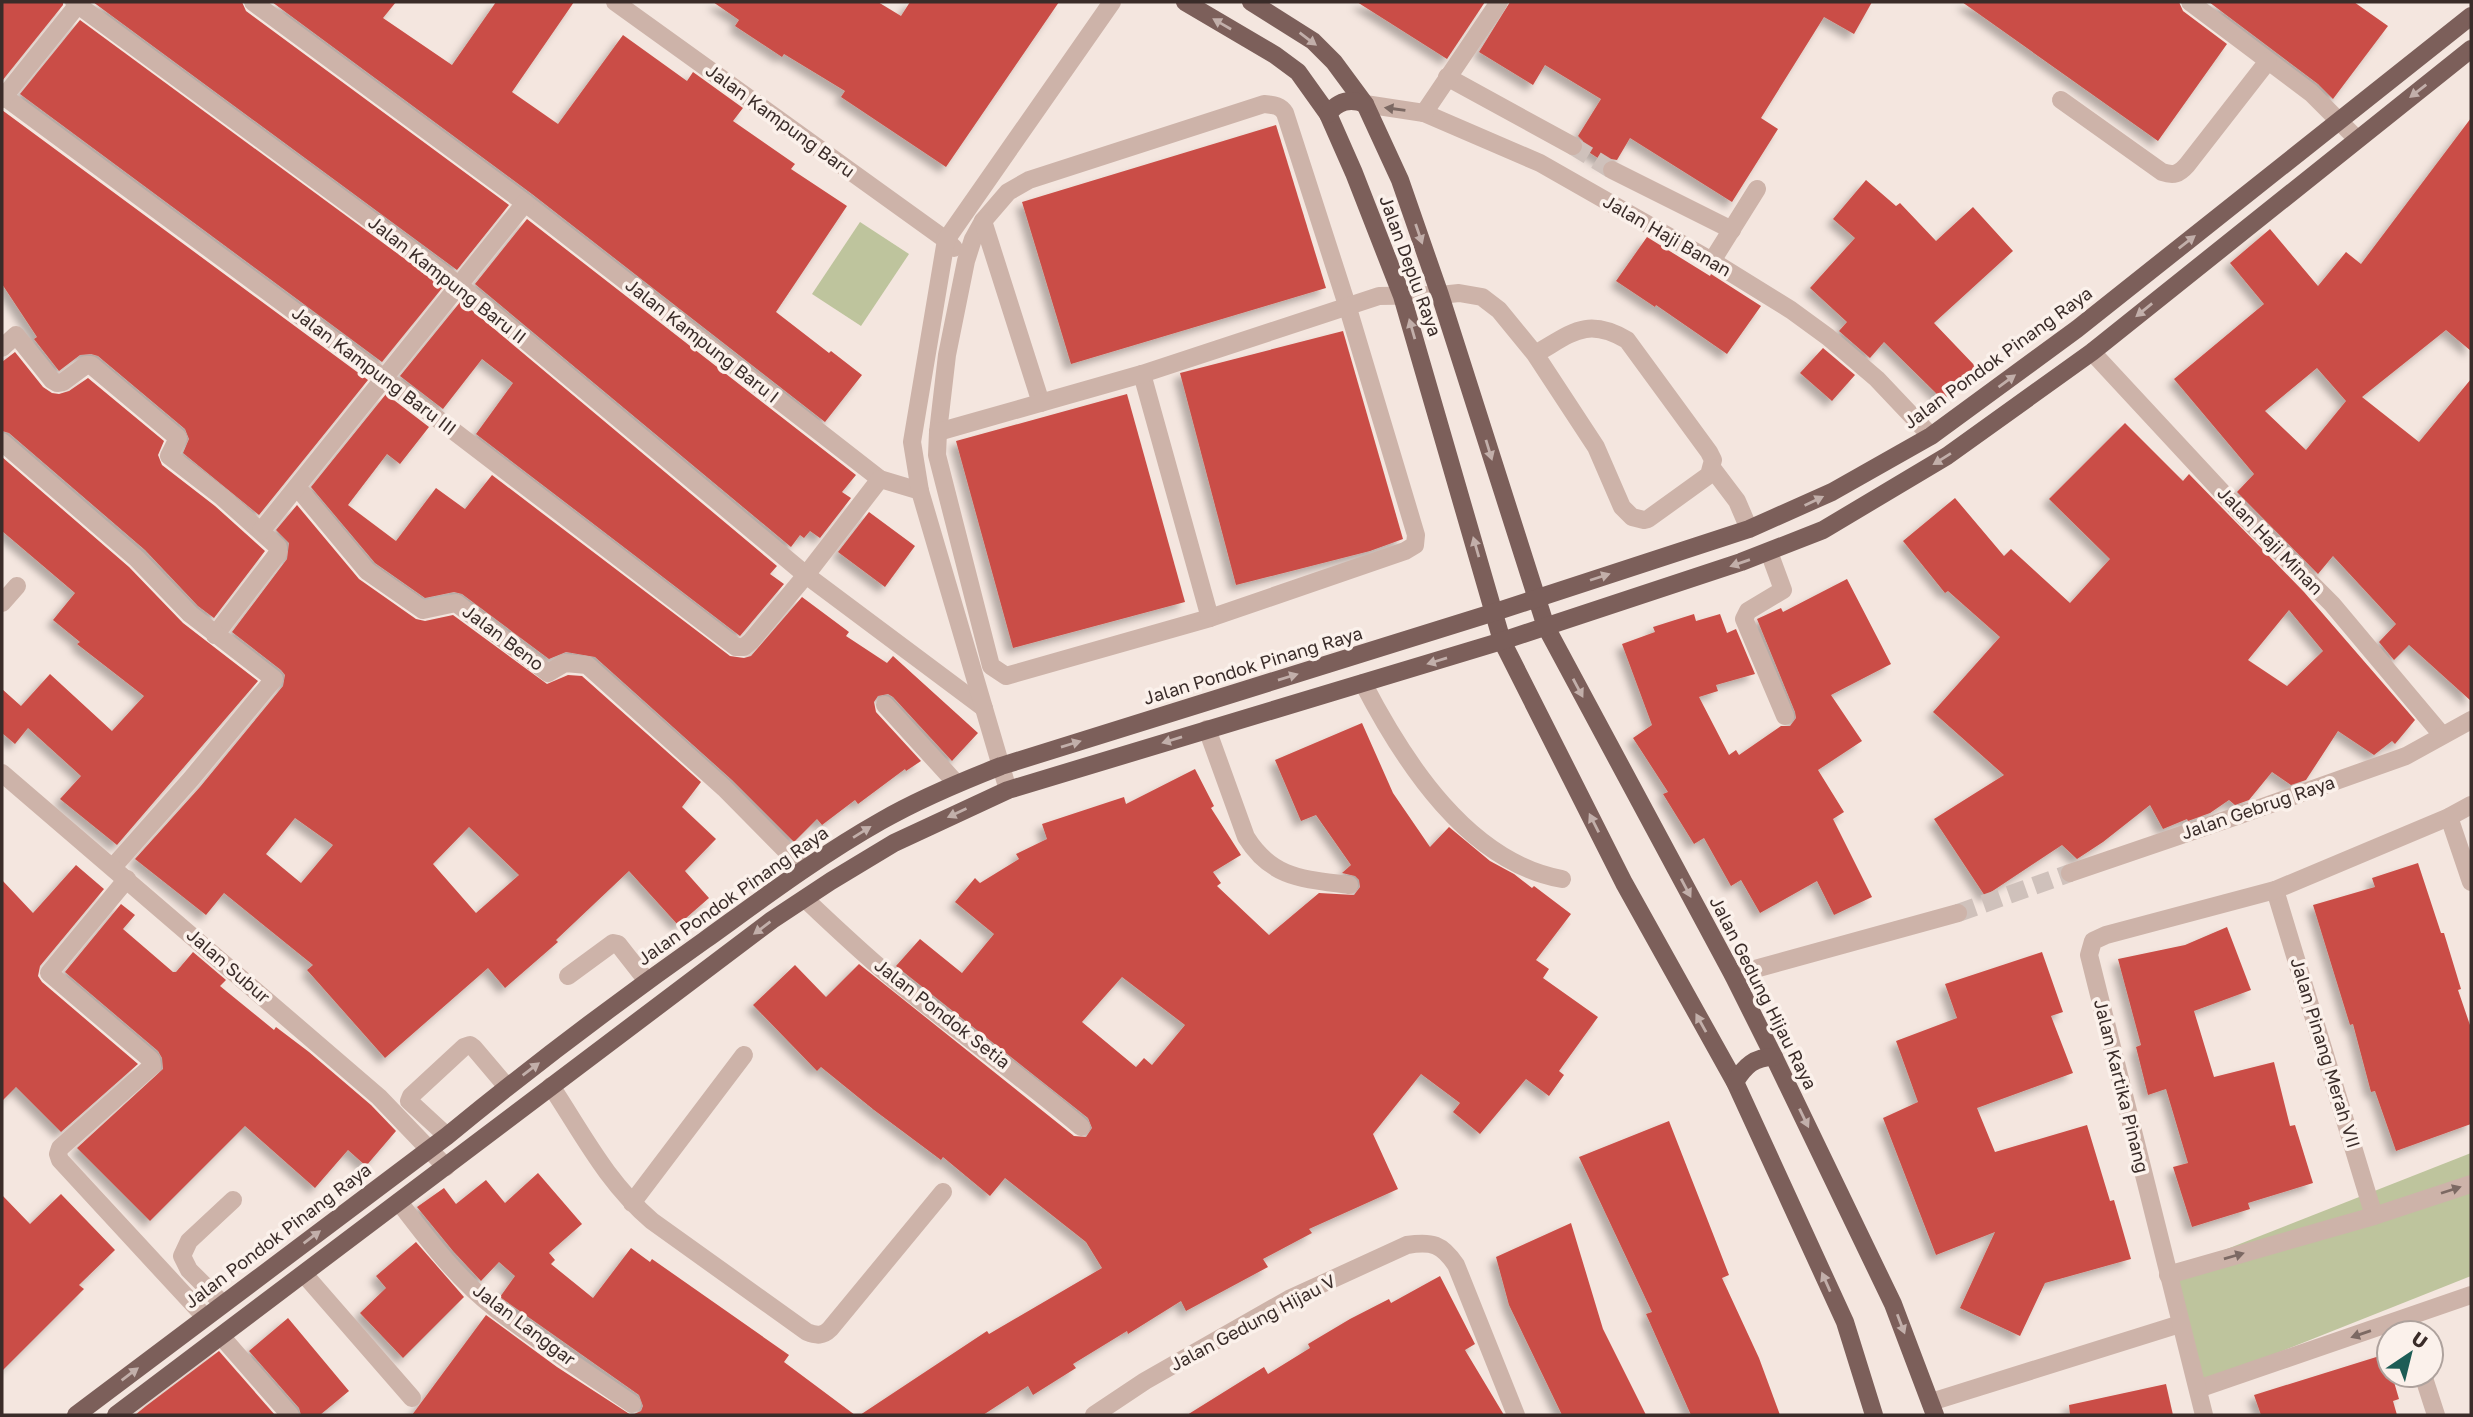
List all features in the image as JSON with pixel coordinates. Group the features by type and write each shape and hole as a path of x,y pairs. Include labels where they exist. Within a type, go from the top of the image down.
{"main road":[{"name":"Jalan Deplu Raya","path":"1185,2 1275,55 1298,72 1328,114 1402,296 1495,612"},
{"name":"Jalan Deplu Raya","path":"1251,2 1313,41 1334,62 1365,104 1400,180 1440,295 1535,598"},
{"name":"Jalan Pondok Pinang Raya","path":"76,1415 430,1149 647,981 811,864 881,821 956,783 1001,766 1495,612 1749,529 1832,492 1931,436 2077,329 2471,16"},
{"path":"117,1415 772,920 894,843 1008,790 1503,641 1769,552 1823,530 1947,456 2092,352 2471,49"},
{"path":"1328,114 1344,101 1355,100 1365,104"},
{"name":"Jalan Gedung Hijau Raya","path":"1535,598 1546,627 1733,975 1774,1057 1893,1304 1933,1408"},
{"path":"1495,612 1503,641 1624,883 1735,1082 1844,1322 1874,1415"},
{"path":"811,864 831,881"},
{"path":"1735,1082 1752,1061 1762,1057 1774,1057"}],"street":[{"name":"Jalan Kampung Baru I","path":"253,2 525,203 880,479"},
{"name":"Jalan Kampung Baru","path":"615,2 946,240 966,261"},
{"path":"1008,790 920,491 912,442 946,240 1112,2"},
{"path":"1424,113 1499,2"},
{"path":"2190,2 2311,93 2357,139"},
{"path":"2,97 77,3"},
{"name":"Jalan Kampung Baru II","path":"77,3 460,286 806,575"},
{"path":"2061,100 2171,175 2179,173 2187,165 2268,61"},
{"path":"1447,77 1573,146"},
{"name":"Jalan Kampung Baru III","path":"2,97 383,377 732,644 744,647 806,575"},
{"path":"1264,104 1282,108 1347,305 1416,535 1415,545 1405,551 1210,618 1006,676 995,671 989,658 937,456 947,355 966,261 973,239 983,221 1008,192 1029,180 1264,104"},
{"name":"Jalan Haji Banan","path":"1365,104 1424,113 1540,163 1712,261 1791,310 1828,337 1877,379 1931,436"},
{"path":"1612,170 1732,230"},
{"path":"1712,261 1757,190"},
{"path":"261,531 525,203"},
{"path":"983,221 1041,403"},
{"path":"938,432 1142,374 1379,296 1459,293 1482,297 1499,310 1535,354 1596,447 1622,507 1632,517 1638,520 1648,519 1709,475 1713,460 1709,452 1627,340 1612,331 1592,326 1577,330 1535,354"},
{"path":"2,348 16,335 57,383 86,365 91,365 178,438 169,456 278,547 278,553 215,635"},
{"name":"Jalan Haji Minan","path":"2092,352 2239,510 2332,604 2442,736"},
{"path":"1142,374 1210,618"},
{"path":"2,442 137,559 190,614 274,681 113,867"},
{"path":"1712,468 1737,501 1749,529"},
{"path":"920,491 880,479 806,575 984,708"},
{"name":"Jalan Beno","path":"297,487 367,570 422,610 456,603 548,673 565,663 587,665 811,864"},
{"path":"1769,552 1783,590 1748,611 1744,619 1785,716"},
{"path":"2,603 17,586"},
{"path":"1363,683 1413,769 1443,804 1485,842 1511,860 1542,875 1562,879"},
{"path":"885,705 956,783"},
{"name":"Jalan Gebrug Raya","path":"2070,873 2406,756 2471,720"},
{"path":"1207,729 1246,837 1262,859 1276,870 1294,877 1349,885"},
{"name":"Jalan Subur","path":"2,773 379,1097 446,1167"},
{"name":"Jalan Kartika Pinang","path":"2204,1415 2089,955 2093,941 2106,935 2275,890 2449,817 2471,805"},
{"path":"2449,817 2471,882"},
{"path":"127,879 49,973 151,1060 152,1066 60,1148 58,1154 60,1160 205,1317"},
{"name":"Jalan Pinang Merah VII","path":"2275,890 2374,1216"},
{"name":"Jalan Pondok Setia","path":"805,899 897,982 1028,1082 1081,1127"},
{"path":"1733,975 1958,913"},
{"path":"568,976 614,943 618,944 647,981"},
{"path":"447,1136 409,1101 411,1096 464,1047 470,1045 474,1048 507,1087"},
{"path":"632,1203 744,1055"},
{"path":"551,1086 595,1157 632,1203 685,1245 807,1332 816,1335 825,1334 830,1329 943,1192"},
{"path":"2168,1275 2374,1216 2471,1184"},
{"path":"223,1304 189,1270 182,1256 189,1241 233,1200"},
{"name":"Jalan Langgar","path":"399,1202 456,1271 495,1308 632,1404"},
{"name":"Jalan Gedung Hijau V","path":"1094,1415 1145,1381 1289,1299 1407,1245 1419,1243 1434,1244 1446,1250 1456,1265 1516,1415"},
{"path":"304,1274 412,1398"},
{"path":"2421,1319 2471,1295"},
{"path":"1933,1408 2180,1324"},
{"path":"221,1336 290,1415"},
{"path":"2197,1389 2375,1336"},
{"path":"2428,1389 2436,1415"}],"green space":[{"path":"860,222 909,254 861,326 812,294"},
{"path":"2471,1153 2471,1276 2202,1383 2176,1269"}],"building":[{"path":"2,2 63,2 63,5 2,81"},
{"path":"93,2 242,2 246,11 509,205 457,270"},
{"path":"272,2 396,2 383,18 452,65 496,2 574,2 512,92 558,124 623,35 687,81 693,72 743,108 733,121 795,164 791,169 847,206 776,312 862,375 825,422 532,194"},
{"path":"713,2 878,2 901,16 910,2 1059,2 946,167 841,97 845,91 784,54 782,57 735,26 739,20"},
{"path":"1357,2 1485,2 1447,59"},
{"path":"1510,2 1872,2 1854,34 1824,17 1761,118 1778,129 1732,202 1630,138 1617,160 1604,162 1584,149 1583,141 1578,136 1601,99 1545,65 1533,85 1479,52"},
{"path":"1962,2 2179,2 2183,11 2227,44 2158,141"},
{"path":"2209,2 2354,2 2388,26 2333,99 2318,84"},
{"path":"80,20 443,287 382,362 20,94"},
{"path":"2,110 368,380 259,515 183,453 189,439 185,429 98,356 80,355 59,371 34,339 37,337 2,284"},
{"path":"2471,118 2471,351 2446,330 2362,397 2419,442 2471,379 2471,701 2409,645 2394,660 2379,642 2396,624 2333,556 2318,574 2237,492 2254,474 2174,379 2264,304 2230,263 2270,229 2318,286 2346,252 2361,264","holes":["2317,368 2346,401 2306,450 2265,411"]},
{"path":"1276,125 1326,288 1071,364 1022,202"},
{"path":"1866,180 1896,206 1900,203 1936,241 1973,207 2013,251 1934,323 1976,367 1943,400 1884,342 1870,358 1839,331 1847,322 1810,288 1855,238 1833,219"},
{"path":"527,219 856,475 842,492 851,498 820,538 810,531 804,538 800,535 791,547 475,284"},
{"path":"1647,237 1761,306 1727,354 1616,281"},
{"path":"461,301 777,566 770,574 784,584 740,636 476,434 513,383 482,359 443,409 400,376"},
{"path":"1343,331 1403,539 1370,551 1236,585 1180,373"},
{"path":"1823,348 1855,375 1832,401 1800,373"},
{"path":"15,352 43,387 52,393 69,391 88,378 164,441 158,455 162,465 215,506 265,551 214,618 198,606 145,550 9,433 2,431 2,362"},
{"path":"386,394 429,427 400,464 387,454 348,505 396,541 436,488 465,509 492,475 730,656 751,656 802,597 849,632 846,636 887,663 893,656 978,733 952,761 893,697 888,694 878,696 874,702 876,712 921,761 906,771 905,769 858,804 855,800 822,825 817,819 794,842 732,780 595,657 566,652 549,659 462,594 454,592 425,598 375,563 311,487"},
{"path":"1127,394 1185,602 1013,648 956,441"},
{"path":"2125,423 2183,481 2189,474 2304,592 2415,720 2395,744 2392,741 2374,755 2338,731 2306,780 2291,785 2272,772 2249,800 2235,805 2229,800 2210,813 2188,821 2187,819 2163,829 2150,805 2077,859 2062,845 1985,896 1934,819 2004,775 1933,712 2000,637 1948,591 1945,593 1903,541 1955,498 2004,556 2011,549 2070,603 2110,559 2049,499","holes":["2289,610 2323,651 2287,686 2248,660"]},
{"path":"2,457 129,567 183,623 258,681 117,845 60,799 81,776 28,728 15,744 2,733 2,689 21,706 50,674 112,731 144,696 77,644 80,642 53,620 75,593 2,531"},
{"path":"297,505 359,579 416,619 425,621 453,615 547,684 568,675 582,676 701,782 682,807 716,839 685,871 709,898 678,925 629,871 556,940 558,942 505,988 488,968 385,1058 307,970 313,965 224,893 206,915 135,859 200,787 283,686 285,675 281,670 232,632 287,559 289,543 276,530","holes":["295,818 333,845 301,883 266,854","469,827 519,875 476,913 433,864"]},
{"path":"869,512 915,546 885,587 838,552"},
{"path":"1847,579 1891,664 1831,695 1862,741 1818,770 1844,812 1833,819 1872,897 1834,915 1817,881 1760,913 1741,880 1731,886 1704,838 1694,844 1663,794 1668,792 1633,738 1652,725 1622,644 1655,632 1653,627 1694,614 1696,621 1720,614 1727,633 1736,629 1755,674 1716,685 1718,691 1699,697 1729,755 1736,750 1739,755 1781,726 1790,726 1796,718 1757,619 1781,608 1783,612"},
{"path":"1362,723 1393,793 1430,847 1449,827 1490,861 1532,888 1534,886 1571,914 1536,960 1549,969 1543,978 1598,1017 1559,1071 1564,1075 1549,1096 1526,1079 1480,1134 1453,1112 1460,1103 1421,1074 1373,1134 1398,1189 1309,1229 1312,1233 1263,1259 1268,1267 1186,1311 1181,1301 1128,1334 1127,1331 1073,1364 1076,1368 1033,1395 1028,1386 983,1415 860,1415 987,1331 989,1334 1102,1268 1086,1242 1005,1178 990,1196 943,1157 941,1160 821,1067 817,1071 753,1005 795,965 826,997 859,964 1074,1136 1086,1137 1092,1128 1088,1118 896,966 920,939 962,973 994,934 955,902 975,878 980,883 1019,859 1016,854 1047,839 1042,824 1124,797 1126,804 1195,769 1214,806 1211,808 1241,855 1213,872 1221,883 1217,886 1269,935 1319,893 1354,895 1360,887 1359,880 1355,876 1342,873 1351,865 1316,815 1301,821 1275,760","holes":["1122,977 1185,1025 1152,1065 1144,1058 1136,1067 1082,1022"]},
{"path":"2418,863 2441,933 2444,933 2461,989 2458,990 2471,1028 2471,1124 2396,1151 2375,1091 2371,1092 2353,1024 2350,1025 2313,905 2375,887 2372,878"},
{"path":"76,865 104,889 40,966 38,976 138,1064 61,1132 16,1087 2,1101 2,880 33,913"},
{"path":"121,904 135,915 123,929 173,972 176,972 193,952 226,980 220,986 274,1030 276,1027 309,1052 371,1105 396,1131 366,1166 348,1150 315,1188 245,1126 150,1221 77,1148 163,1069 158,1051 65,972"},
{"path":"2227,927 2251,990 2194,1011 2214,1077 2274,1062 2290,1126 2295,1125 2313,1183 2248,1203 2250,1209 2192,1227 2173,1167 2188,1163 2166,1089 2148,1095 2136,1047 2141,1045 2118,959 2185,945"},
{"path":"2042,952 2063,1012 2051,1016 2073,1073 1977,1108 1995,1152 2087,1125 2110,1201 2114,1200 2131,1259 2045,1283 2020,1336 1960,1308 1995,1232 1936,1255 1883,1118 1918,1102 1896,1041 1957,1018 1945,984"},
{"path":"1669,1121 1729,1275 1722,1278 1759,1358 1780,1415 1691,1415 1646,1314 1652,1312 1579,1157"},
{"path":"538,1173 582,1224 549,1253 555,1260 551,1264 593,1298 631,1248 650,1262 652,1259 789,1355 784,1362 855,1415 632,1415 641,1411 643,1406 639,1395 500,1297 515,1276 499,1262 481,1281 417,1207 444,1188 456,1204 486,1180 505,1203"},
{"path":"61,1194 115,1250 79,1285 84,1289 2,1371 2,1195 30,1224"},
{"path":"1571,1223 1603,1329 1646,1415 1562,1415 1509,1305 1496,1257"},
{"path":"416,1242 464,1297 403,1358 360,1313 386,1288 376,1276"},
{"path":"1440,1276 1475,1344 1465,1350 1504,1415 1187,1415 1264,1367 1268,1374 1310,1348 1308,1344 1350,1319 1389,1299 1391,1303"},
{"path":"486,1315 557,1367 631,1415 412,1415"},
{"path":"288,1318 349,1391 320,1415 301,1415 299,1408 249,1351"},
{"path":"219,1351 275,1415 135,1415 146,1406"},
{"path":"2375,1357 2375,1389 2396,1389 2399,1399 2393,1401 2397,1415 2261,1415 2254,1395"},
{"path":"2166,1384 2173,1415 2070,1415 2069,1405"}],"tunnel":[{"path":"1573,146 1612,170"},
{"path":"1958,913 2070,873"}]}
